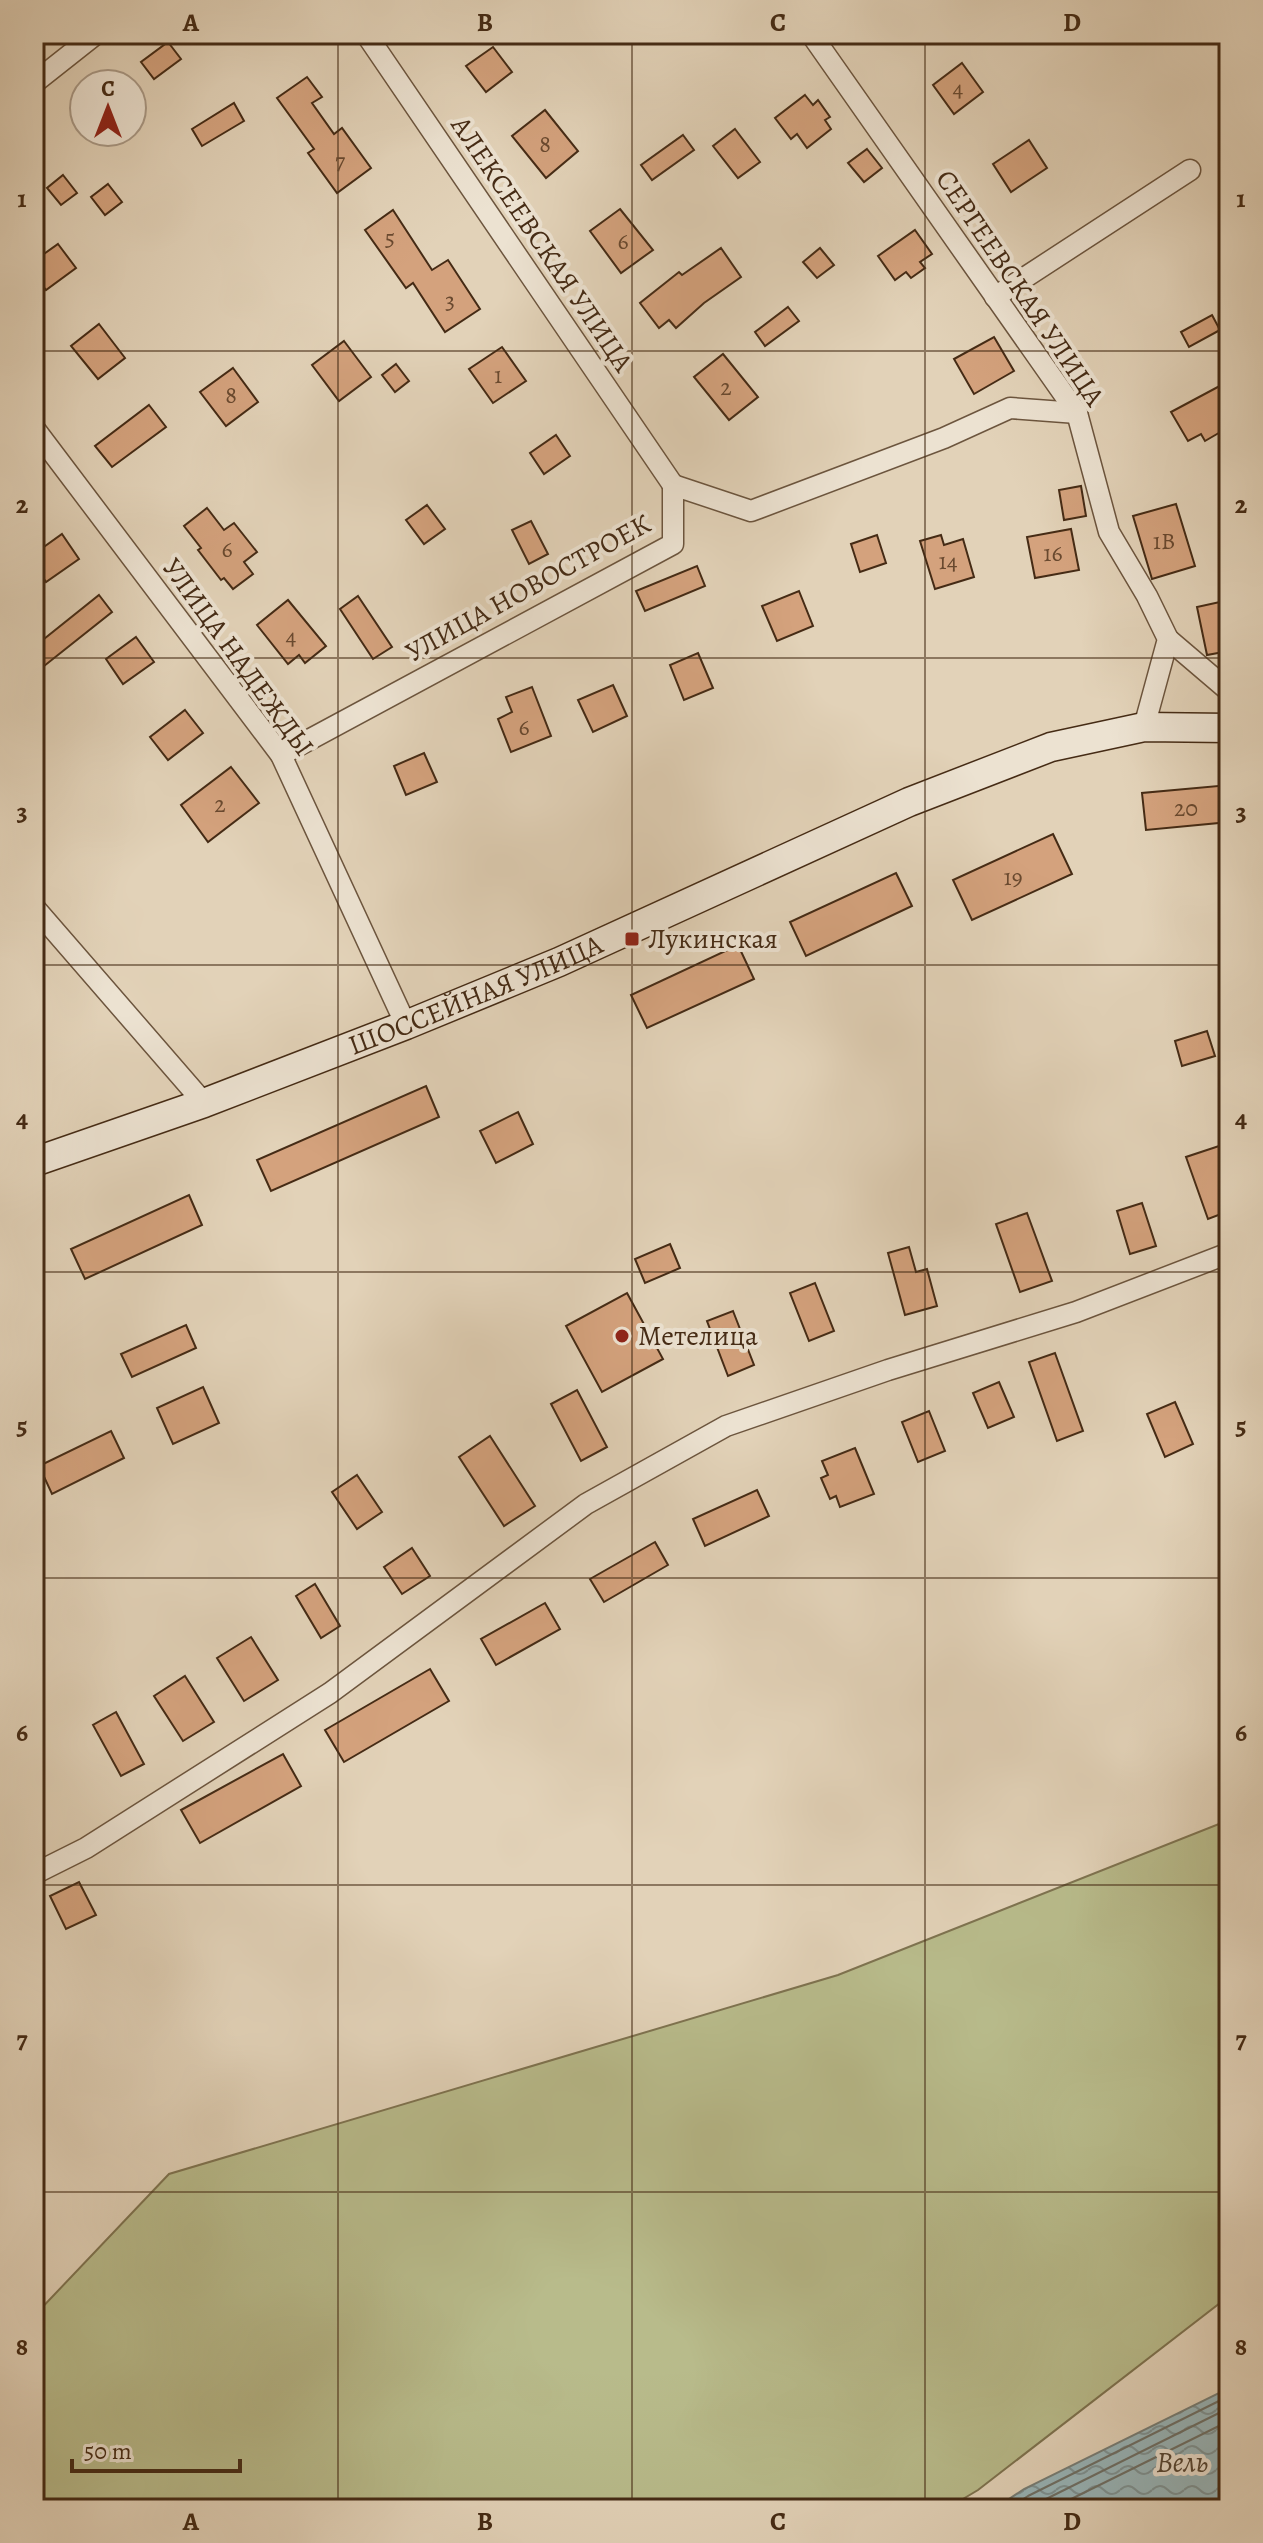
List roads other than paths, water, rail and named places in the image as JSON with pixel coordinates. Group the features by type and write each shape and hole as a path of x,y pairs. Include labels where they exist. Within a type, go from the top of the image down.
{"main road":[{"name":"ШОССЕЙНАЯ УЛИЦА","path":"34,1162 204,1103 406,1025 559,962 909,802 1051,747 1144,727 1229,728"}],"street":[{"path":"34,83 96,34"},
{"name":"АЛЕКСЕЕВСКАЯ УЛИЦА","path":"366,34 673,485"},
{"name":"СЕРГЕЕВСКАЯ УЛИЦА","path":"811,34 1077,413 1109,532 1168,639"},
{"path":"995,297 1190,170"},
{"name":"УЛИЦА НОВОСТРОЕК","path":"281,755 673,544 673,485 751,511 944,438 1010,408 1077,413"},
{"name":"УЛИЦА НАДЕЖДЫ","path":"34,428 281,755 406,1025"},
{"path":"1144,727 1168,639 1229,691"},
{"path":"34,907 204,1103"},
{"path":"34,1874 86,1848 330,1693 586,1504 726,1426 888,1370 1076,1312 1229,1253"}],"water":[{"name":"Вель","path":"1229,2388 1229,2509 994,2509 1024,2489"}],"place":[{"name":"Лукинская","path":"632,939"},
{"name":"Метелица","path":"622,1336"}]}
